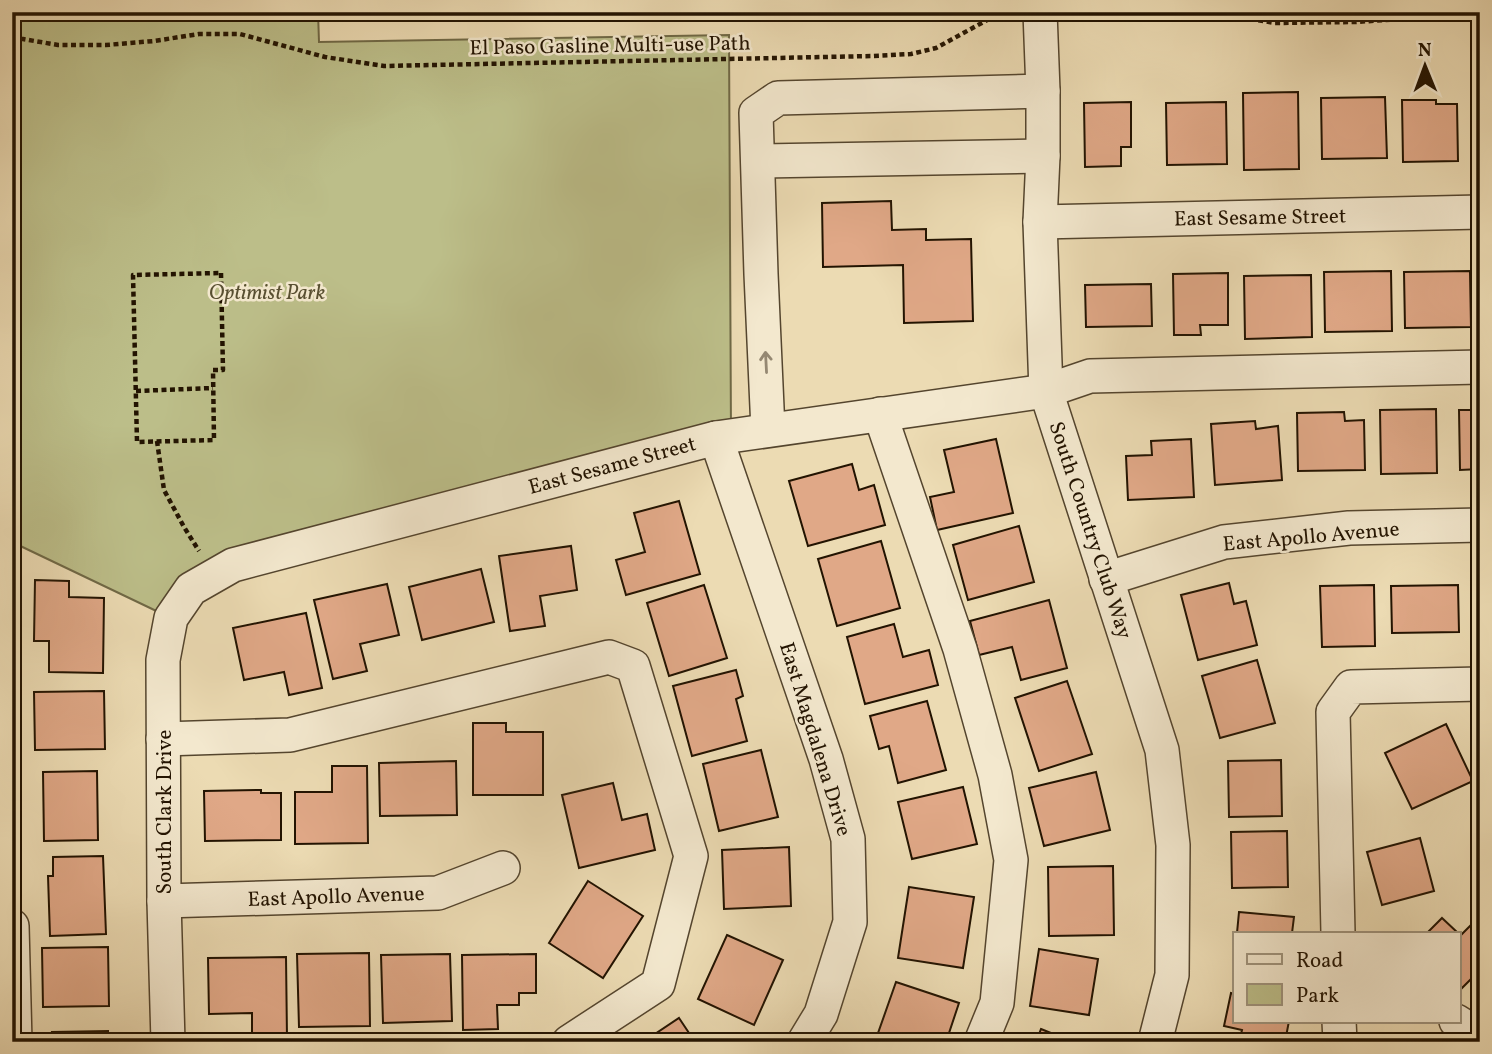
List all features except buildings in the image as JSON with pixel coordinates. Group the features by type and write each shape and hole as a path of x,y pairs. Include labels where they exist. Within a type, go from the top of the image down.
{"street":[{"name":"South Country Club Way","path":"1040,13 1043,91 1040,222 1046,391 1162,750 1173,845 1172,975 1155,1042"},
{"path":"768,430 756,113 778,98 1043,91"},
{"path":"758,160 1043,156"},
{"name":"East Sesame Street","path":"1040,222 1480,212"},
{"name":"East Sesame Street","path":"203,582 233,565 716,438 1046,391 1090,376 1480,367"},
{"path":"880,414 960,649 995,775 1011,860 997,1003 981,1042"},
{"name":"East Magdalena Drive","path":"716,438 826,759 848,839 850,922 821,1014 804,1042"},
{"name":"East Apollo Avenue","path":"1105,579 1224,542 1349,528 1480,525"},
{"name":"South Clark Drive","path":"168,1042 164,901 163,660 172,618 203,582"},
{"path":"163,739 290,735 609,656 633,666 691,856 658,984 569,1042"},
{"path":"1338,932 1333,712 1351,687 1480,684"},
{"name":"East Apollo Avenue","path":"164,901 438,893 503,868"},
{"path":"12,926 15,1042"},
{"path":"1339,1023 1340,1042"},
{"path":"1459,1023 1480,1036"}],"path":[{"name":"El Paso Gasline Multi-use Path","path":"12,39 23,38 58,45 106,45 199,34 240,34 325,57 384,66 911,54 936,48 989,19 1040,13 1058,18 1143,18 1206,12 1275,23 1355,22 1480,14"},
{"path":"220,273 223,370 213,370 213,388 214,440 138,442 133,275 220,273"},
{"path":"136,391 213,388"},
{"path":"157,441 164,490 184,527 203,582"}],"green space":[{"name":"Optimist Park","path":"12,12 318,12 319,42 729,35 731,436 233,565 171,618 12,542"}]}
